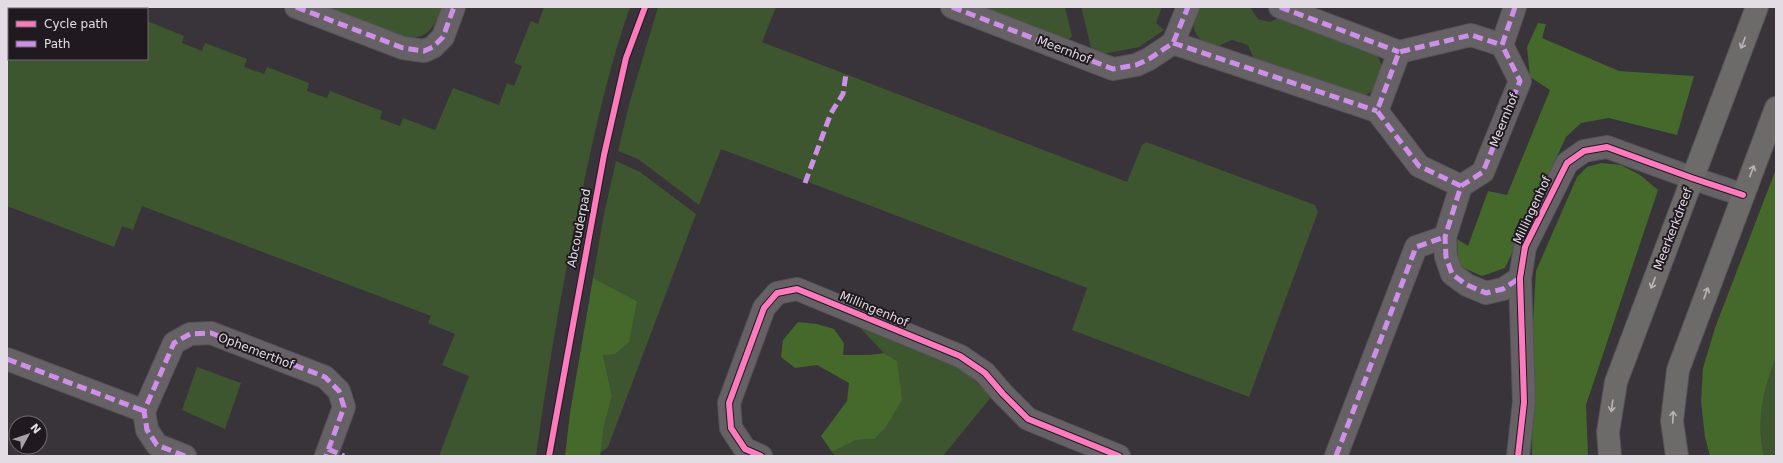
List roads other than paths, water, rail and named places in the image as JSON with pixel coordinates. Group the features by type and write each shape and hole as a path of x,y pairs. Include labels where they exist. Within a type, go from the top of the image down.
{"main road":[{"name":"Meerkerkdreef","path":"1610,456 1608,432 1616,382 1757,7"},
{"path":"1677,456 1672,421 1678,370 1776,108"}],"street":[{"path":"296,7 403,48 424,51 434,47 443,37 454,7"},
{"name":"Meernhof","path":"952,7 1113,68 1136,65 1149,59 1173,43"},
{"path":"1188,7 1173,43 1377,111 1418,166 1461,186 1445,236 1446,257 1452,274 1467,285 1486,293 1503,290 1520,278"},
{"path":"1280,7 1399,52 1471,35 1502,45 1515,7"},
{"name":"Meernhof","path":"1461,186 1483,172 1520,81 1502,45"},
{"path":"1377,111 1399,52"},
{"name":"Millingenhof","path":"1518,456 1524,402 1520,278 1525,247 1540,214 1567,163 1584,151 1607,147 1743,195"},
{"path":"1336,456 1416,247 1445,236"},
{"name":"Millingenhof","path":"762,456 745,449 731,428 729,403 764,308 776,293 797,289 960,356 985,373 1028,419 1119,456"},
{"name":"Ophemerthof","path":"144,411 174,343 190,334 211,333 325,377 339,391 344,406 326,456"},
{"path":"7,359 144,411 147,430 157,445 185,456"}]}
